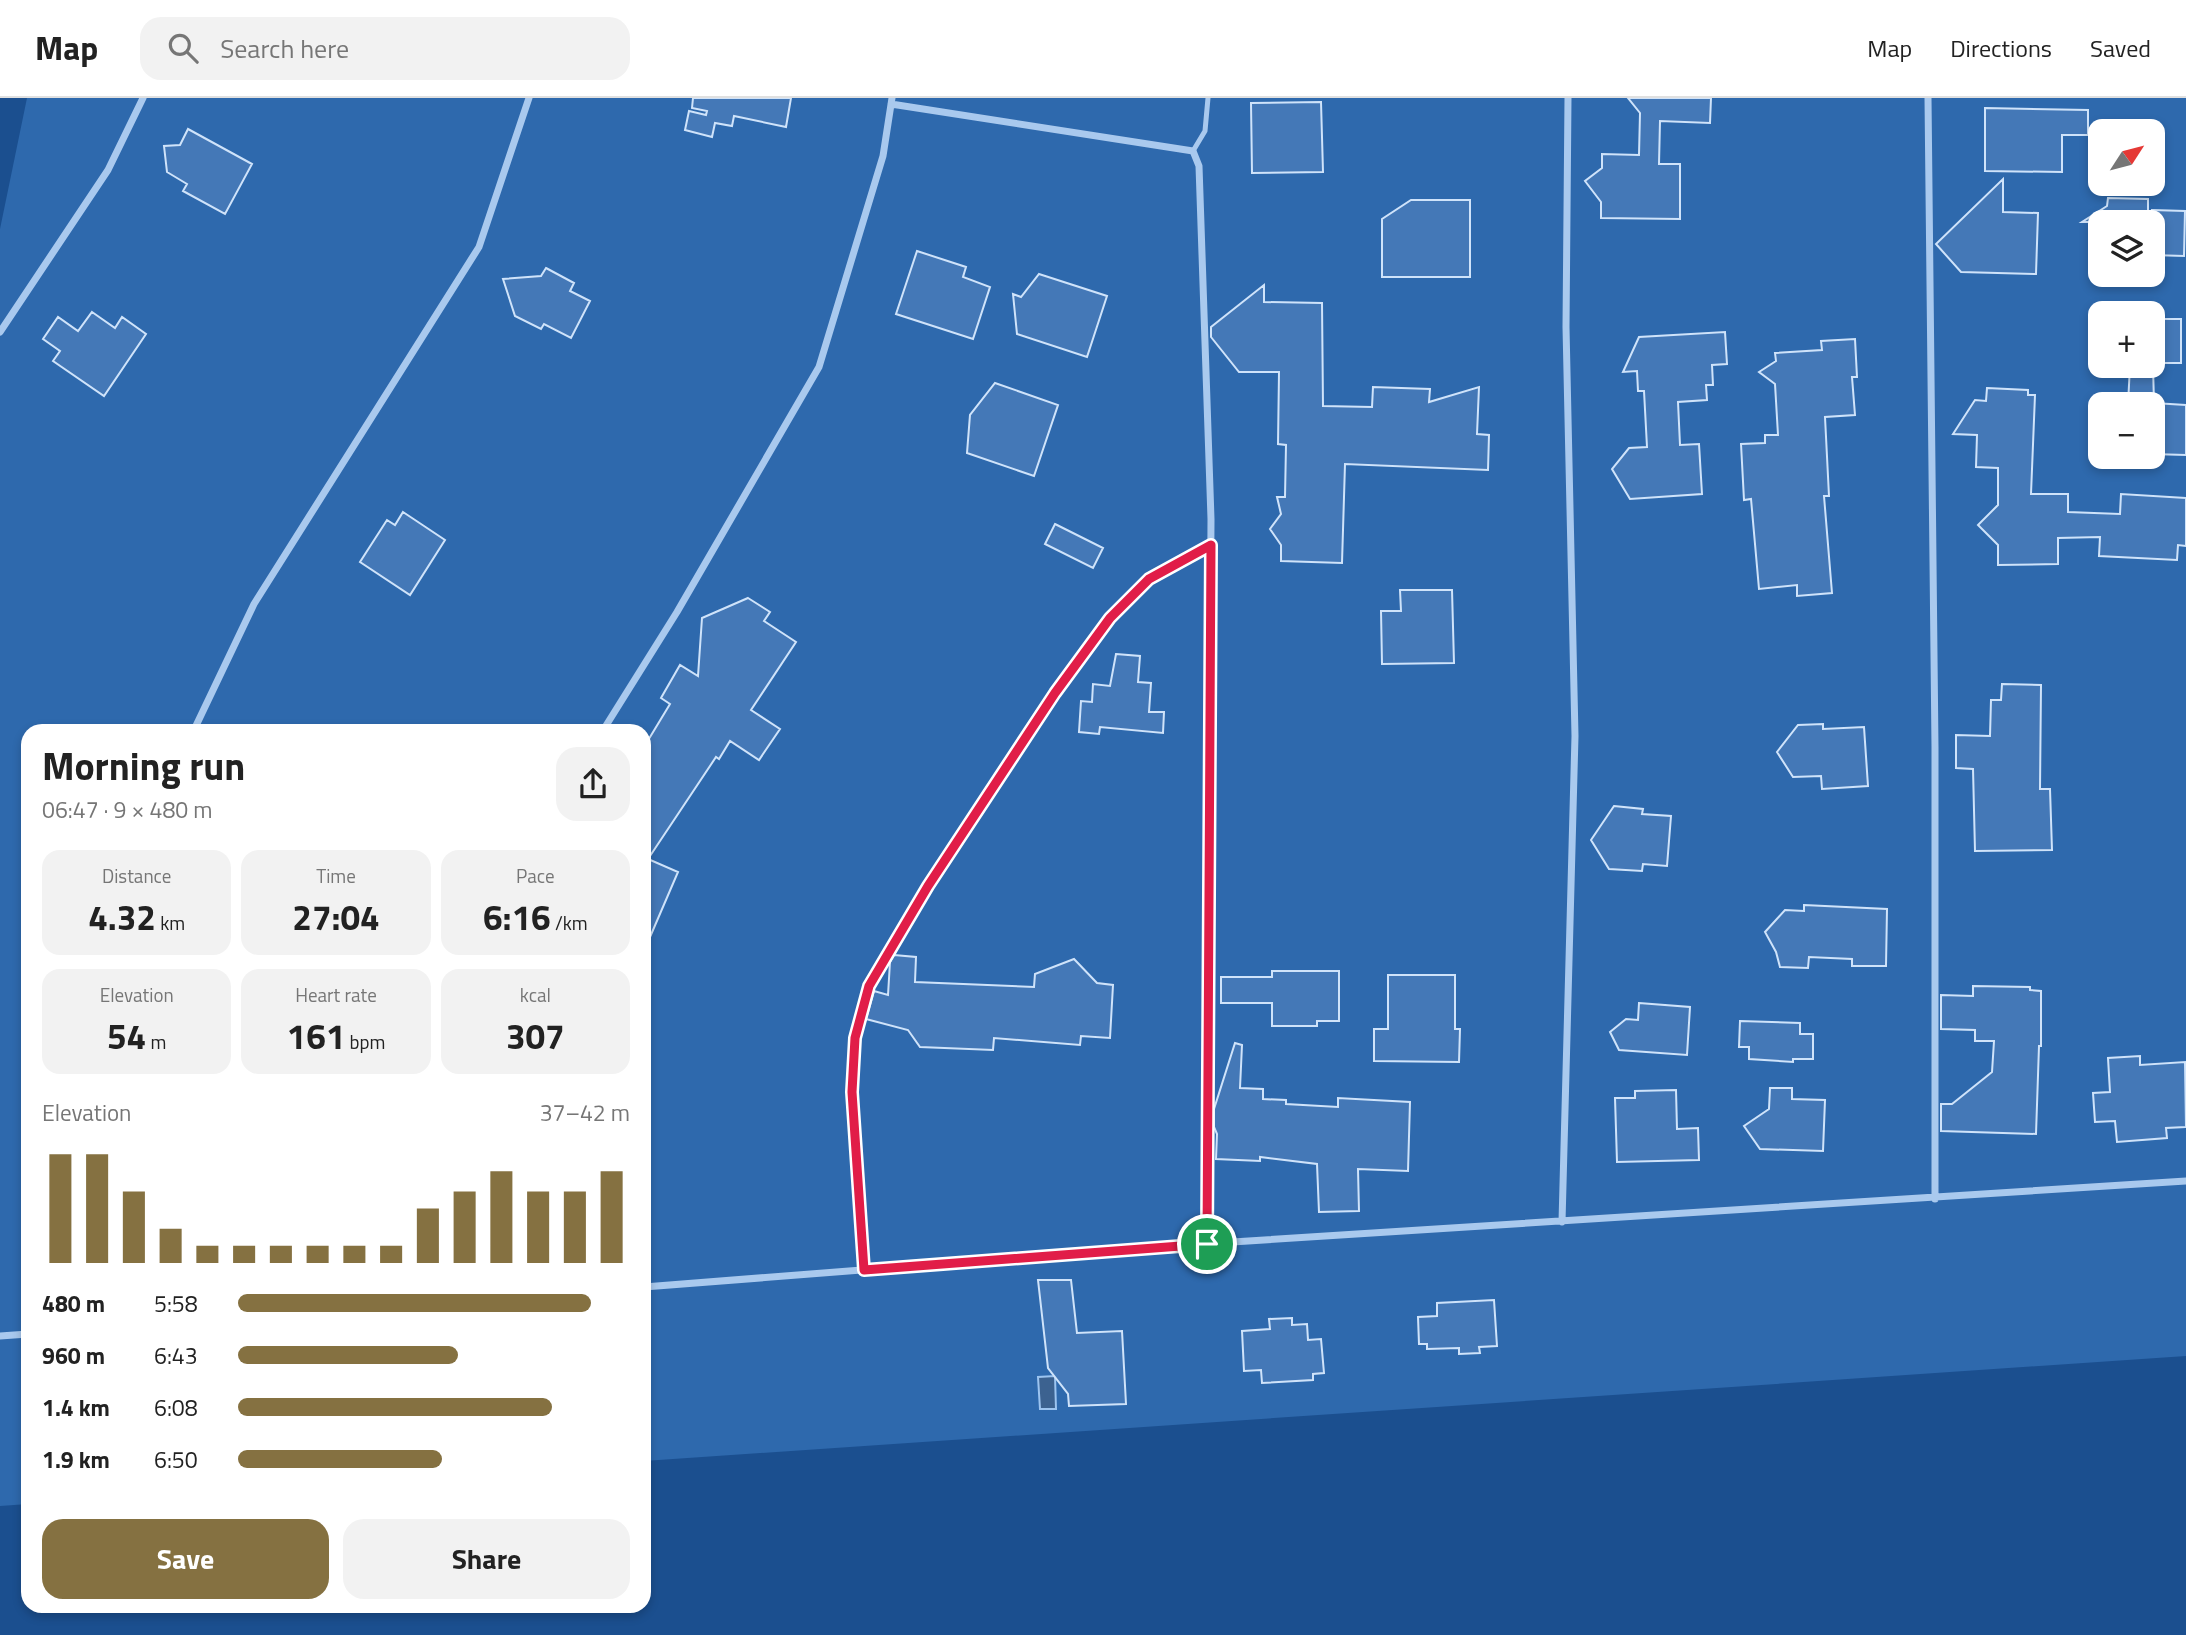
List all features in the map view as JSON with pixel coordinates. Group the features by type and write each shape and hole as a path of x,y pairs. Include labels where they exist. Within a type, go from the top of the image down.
{"street":[{"path":"0,332 108,170 143,98"},
{"path":"197,724 254,604 479,247 529,98"},
{"path":"1562,1222 1575,736 1566,327 1568,98"},
{"path":"1928,98 1935,747 1934,1199"},
{"path":"607,724 683,601 819,367 883,156 891,101 1192,150 1199,166 1211,545 1207,1244"},
{"path":"864,1270 852,1092 855,1038 869,986 928,886 1055,693 1110,618 1149,579 1211,545"},
{"path":"651,1286 1207,1244 2186,1181"},
{"path":"0,1336 21,1334"}],"lane":[{"path":"1192,150 1205,131 1208,98"}],"shaded area":[{"path":"27,98 2186,98 2186,1356 651,1461 651,724 21,724 21,1504 0,1506 0,229"},
{"path":"1055,1376 1056,1409 1040,1409 1038,1377"}],"building":[{"path":"693,98 791,98 786,127 734,116 732,126 715,123 712,137 685,130 689,111 706,115 707,111 692,108"},
{"path":"1628,98 1711,98 1710,123 1660,121 1659,164 1680,164 1680,219 1601,218 1601,202 1585,181 1602,168 1602,154 1639,155 1640,113"},
{"path":"1321,102 1323,172 1252,173 1251,103"},
{"path":"1985,108 2088,110 2088,135 2062,135 2062,172 1985,171"},
{"path":"188,129 252,164 225,214 183,191 187,184 167,172 164,146 180,145"},
{"path":"2003,179 2003,212 2038,213 2036,274 1961,272 1936,244"},
{"path":"2108,198 2148,199 2148,210 2101,210 2107,206"},
{"path":"1411,200 1470,200 1470,277 1382,277 1382,219"},
{"path":"2165,210 2185,211 2184,256 2165,255"},
{"path":"917,251 966,267 963,277 990,287 973,339 896,314"},
{"path":"546,268 574,283 570,291 590,301 571,338 544,324 541,329 515,316 503,279 541,276"},
{"path":"1039,274 1107,296 1087,357 1017,334 1013,294 1021,297"},
{"path":"1264,285 1264,302 1322,303 1323,406 1372,407 1373,387 1430,389 1429,402 1479,387 1477,434 1489,435 1488,470 1345,464 1342,563 1281,561 1281,545 1270,529 1281,514 1277,497 1285,497 1286,445 1278,444 1279,372 1239,372 1211,337 1211,327"},
{"path":"92,312 115,328 122,317 146,334 104,396 53,361 60,351 43,339 58,317 78,331"},
{"path":"2165,319 2181,319 2181,363 2165,363"},
{"path":"1725,332 1727,364 1712,365 1713,385 1706,385 1707,400 1678,402 1680,445 1699,444 1702,494 1630,499 1612,469 1629,448 1647,447 1644,391 1638,391 1637,371 1623,372 1639,337"},
{"path":"1855,339 1857,377 1852,377 1855,415 1825,417 1829,496 1824,496 1832,593 1797,596 1797,585 1759,589 1751,499 1744,500 1741,444 1765,443 1765,435 1778,435 1775,384 1759,372 1776,361 1775,353 1822,350 1821,341"},
{"path":"2129,378 2153,378 2154,392 2129,392"},
{"path":"995,383 1058,405 1034,476 967,453 970,415"},
{"path":"1987,388 2028,390 2028,395 2035,395 2031,494 2068,494 2068,512 2120,514 2121,494 2186,498 2186,546 2178,545 2177,560 2099,556 2100,537 2058,538 2058,564 1998,565 1998,545 1978,525 1998,505 1998,468 1976,467 1977,435 1953,434 1975,400 1986,401"},
{"path":"2165,404 2186,405 2186,455 2165,454"},
{"path":"403,512 445,540 410,595 360,562 387,520 395,525"},
{"path":"1055,524 1103,548 1093,568 1045,544"},
{"path":"1400,590 1452,590 1454,663 1382,664 1381,611 1401,611"},
{"path":"748,598 770,612 764,621 796,642 751,710 780,729 759,760 730,741 719,759 716,757 651,854 651,735 670,704 661,698 680,665 698,676 702,618"},
{"path":"1116,654 1140,656 1138,682 1151,683 1149,712 1164,712 1163,733 1100,727 1099,734 1079,732 1081,701 1092,702 1093,684 1110,686"},
{"path":"2002,684 2041,685 2040,789 2050,789 2052,850 1975,851 1973,769 1956,768 1956,735 1990,736 1991,700 2001,700"},
{"path":"1823,724 1823,729 1864,727 1868,786 1822,789 1821,776 1793,777 1777,752 1798,725"},
{"path":"1614,806 1643,809 1642,814 1671,816 1667,866 1643,864 1642,871 1609,869 1591,840"},
{"path":"651,860 678,872 651,935"},
{"path":"1804,905 1887,909 1886,966 1852,966 1852,959 1809,957 1808,968 1780,967 1776,952 1765,932 1785,910 1804,911"},
{"path":"894,955 916,957 915,982 1034,987 1035,974 1074,959 1097,983 1113,985 1110,1038 1081,1036 1080,1045 994,1038 993,1050 920,1047 908,1030 866,1019 874,991 888,995 890,962"},
{"path":"1272,971 1339,971 1339,1021 1317,1021 1317,1026 1272,1026 1272,1003 1221,1003 1221,977 1272,977"},
{"path":"1388,975 1455,975 1455,1029 1460,1029 1459,1062 1374,1061 1374,1029 1388,1029"},
{"path":"1973,986 2030,987 2030,990 2041,991 2036,1134 1941,1131 1941,1104 1952,1104 1992,1072 1994,1041 1975,1041 1975,1030 1941,1029 1941,995 1973,996"},
{"path":"1639,1003 1690,1007 1687,1055 1619,1050 1610,1032 1626,1019 1638,1020"},
{"path":"1740,1021 1800,1023 1800,1034 1813,1034 1813,1059 1793,1059 1793,1062 1749,1059 1749,1047 1739,1047"},
{"path":"1235,1043 1242,1045 1240,1088 1263,1089 1263,1099 1286,1100 1286,1104 1338,1107 1338,1098 1410,1102 1408,1171 1358,1169 1359,1211 1319,1212 1317,1164 1260,1157 1260,1161 1216,1159 1214,1109"},
{"path":"2140,1056 2140,1065 2185,1062 2186,1127 2166,1128 2167,1138 2117,1142 2115,1121 2095,1122 2093,1093 2110,1092 2108,1058"},
{"path":"1770,1088 1792,1088 1792,1099 1825,1100 1823,1151 1760,1149 1744,1126 1769,1109"},
{"path":"1676,1090 1677,1129 1698,1128 1699,1160 1617,1162 1615,1098 1635,1098 1635,1091"},
{"path":"1038,1280 1071,1280 1077,1333 1122,1331 1126,1404 1069,1406 1068,1394 1048,1368"},
{"path":"1494,1300 1497,1346 1479,1347 1480,1353 1459,1354 1459,1348 1427,1349 1427,1344 1419,1344 1418,1317 1437,1316 1437,1303"},
{"path":"1292,1318 1292,1325 1307,1324 1308,1340 1321,1339 1324,1373 1313,1374 1313,1380 1262,1383 1261,1370 1244,1371 1242,1331 1270,1329 1269,1319"}],"route":[{"path":"1211,545 1207,1111 1207,1244 864,1270 852,1092 855,1038 869,986 928,886 1055,693 1110,618 1149,579 1211,545"}]}
